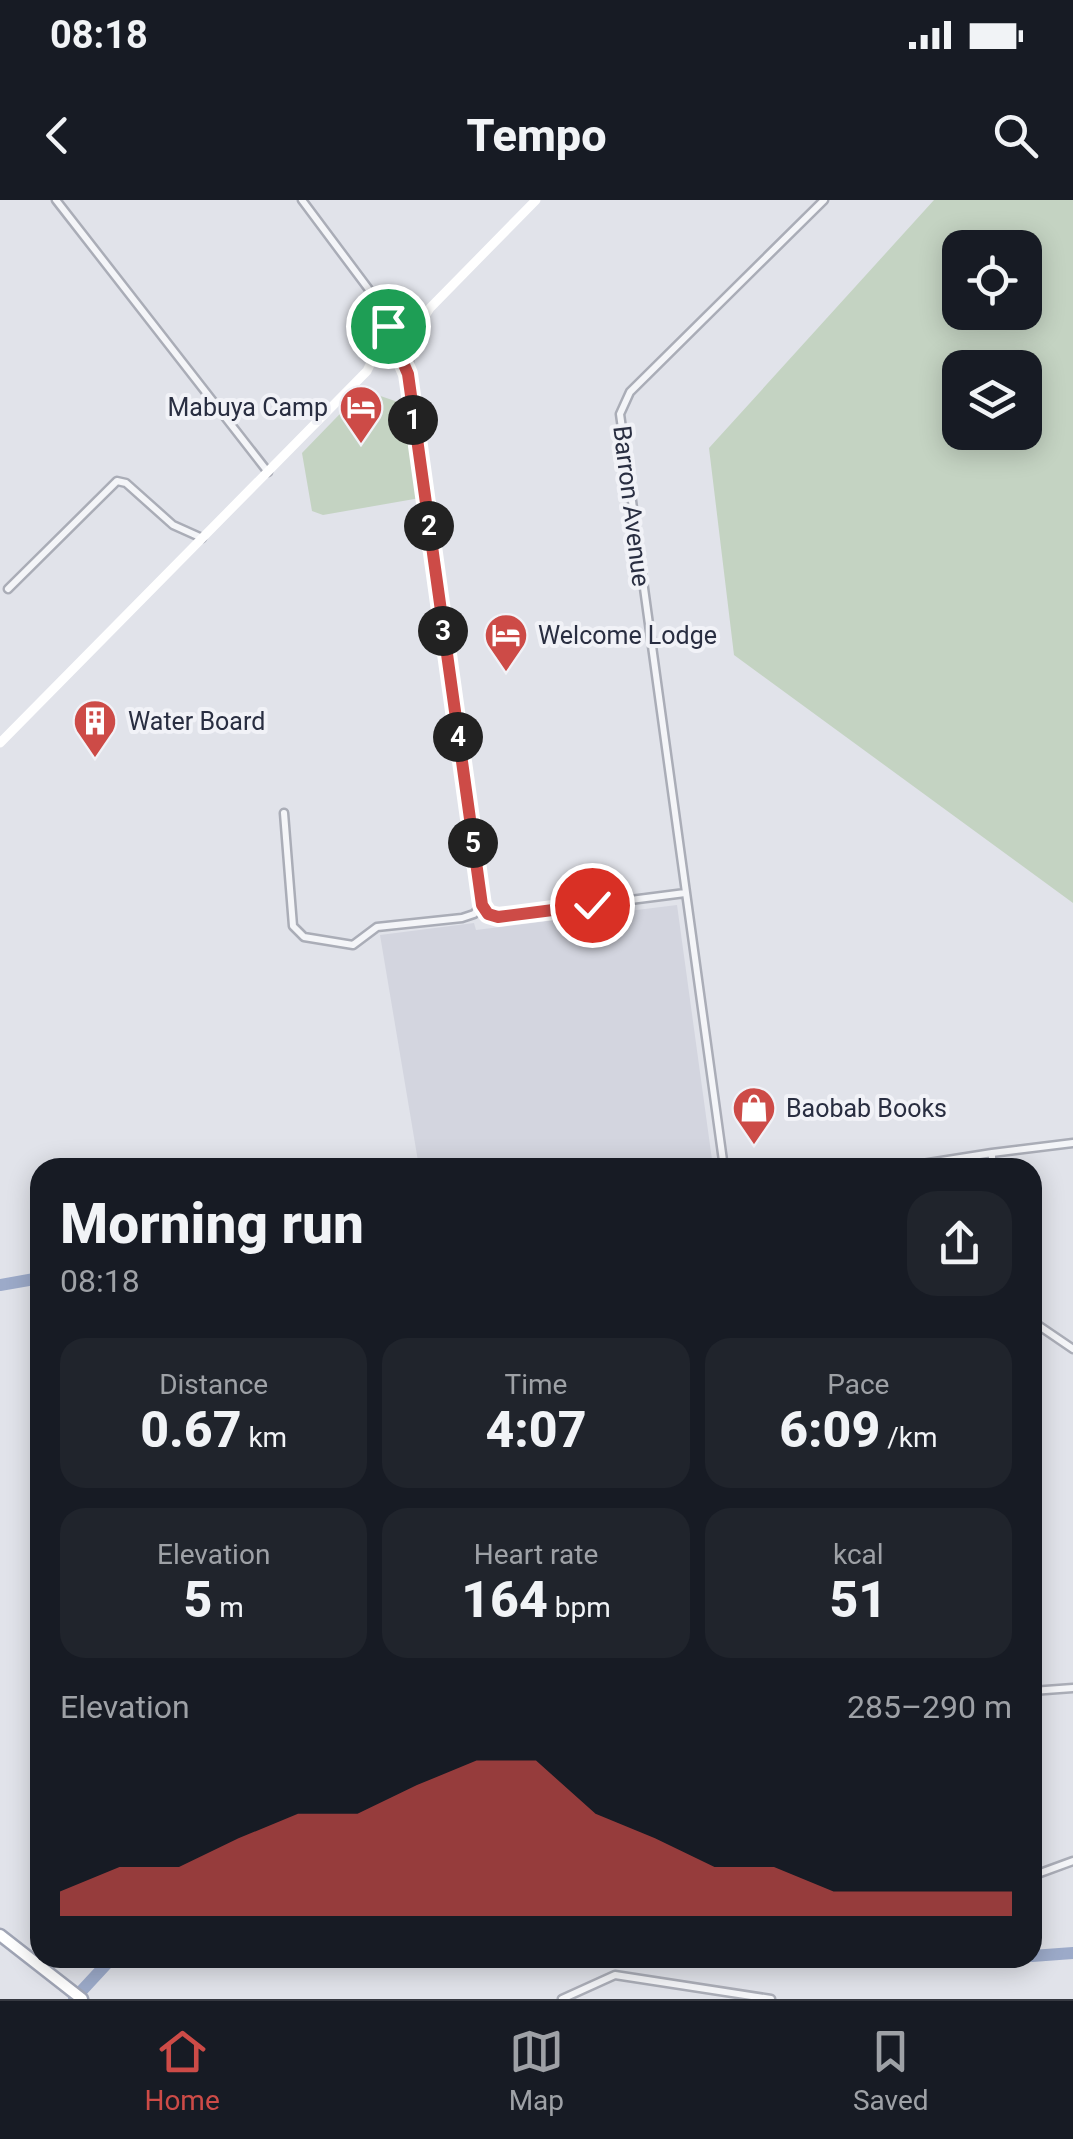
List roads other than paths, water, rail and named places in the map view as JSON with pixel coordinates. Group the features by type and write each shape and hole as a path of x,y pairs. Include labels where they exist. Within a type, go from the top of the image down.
{"main road":[{"path":"0,742 367,371 403,351 430,308 536,200"},
{"path":"367,371 383,336 399,321 430,308"},
{"path":"399,321 409,326 410,341"},
{"path":"383,336 385,349 395,354"},
{"path":"0,1935 30,1958"},
{"path":"43,1968 82,1999"}],"street":[{"path":"56,200 268,472"},
{"path":"302,200 379,303 399,321"},
{"name":"Barron Avenue","path":"686,893 648,638 620,424 621,406 630,392 824,200"},
{"path":"379,303 383,336"},
{"path":"410,341 408,374 482,905 488,914 498,917 686,893 723,1158"},
{"path":"395,354 408,374"},
{"path":"8,589 117,481 126,483 173,525 202,538"},
{"path":"284,813 293,926 304,937 353,945 377,926 462,918 474,914 482,905"},
{"path":"960,1158 1073,1144"},
{"path":"992,1153 992,1158"},
{"path":"1042,1327 1073,1349"},
{"path":"1042,1690 1073,1688"},
{"path":"1042,1872 1073,1861"},
{"path":"562,1999 615,1975 772,1999"}],"waterway":[{"path":"0,1285 30,1280"},
{"path":"1042,1955 1073,1953"},
{"path":"74,1999 103,1968"}],"place":[{"name":"Mabuya Camp","path":"361,445"},
{"name":"Welcome Lodge","path":"506,673"},
{"name":"Water Board","path":"95,759"},
{"name":"Baobab Books","path":"754,1146"}]}
